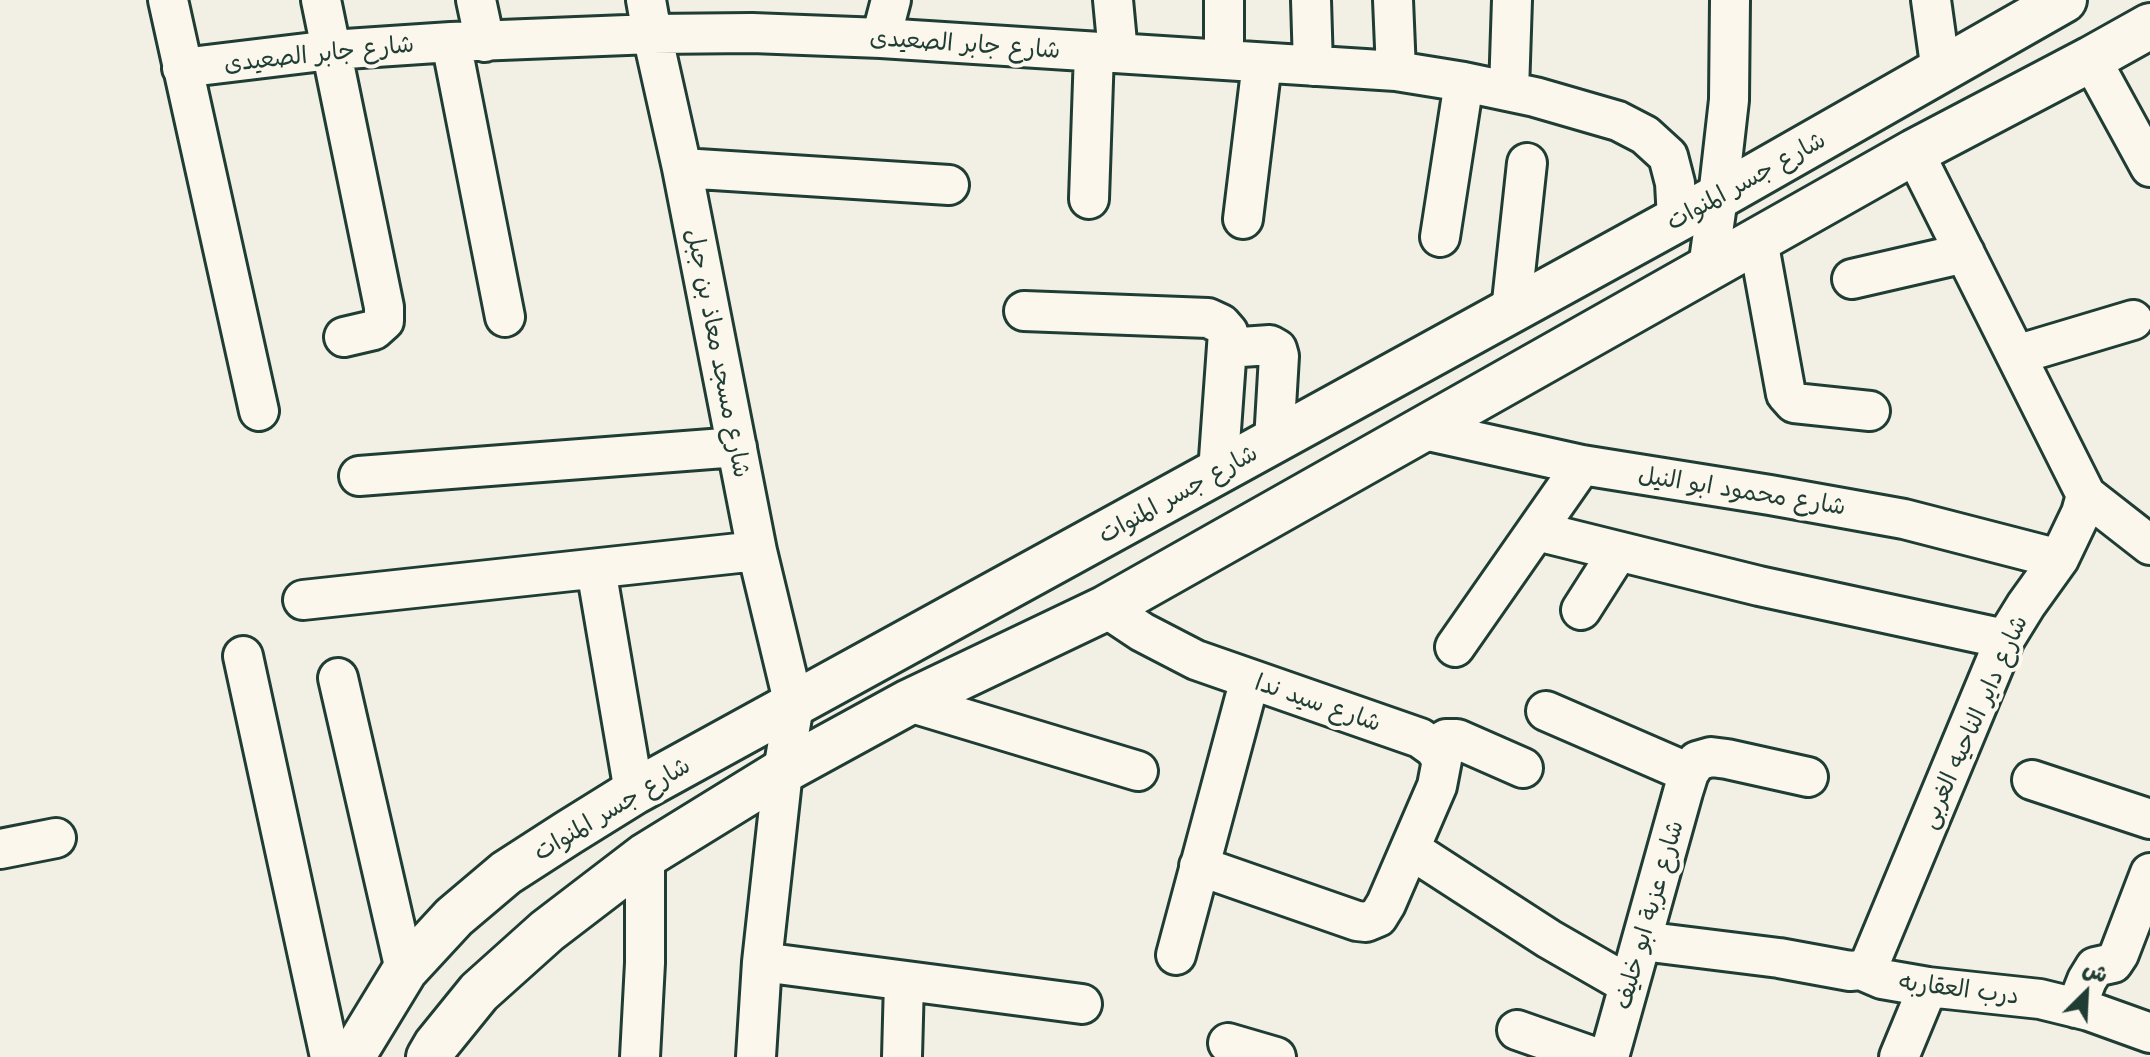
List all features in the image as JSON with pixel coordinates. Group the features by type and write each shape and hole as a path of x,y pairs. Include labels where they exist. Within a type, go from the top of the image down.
{"street":[{"path":"168,0 259,411"},
{"path":"321,0 384,307 384,321 374,330 344,337"},
{"path":"476,0 468,42 505,317"},
{"path":"881,38 891,0"},
{"path":"1089,199 1113,0"},
{"path":"1224,0 1224,60"},
{"path":"1311,0 1313,66"},
{"path":"1393,0 1396,71"},
{"path":"1509,91 1512,0"},
{"path":"1708,268 1729,100 1730,0"},
{"path":"1931,0 1941,72"},
{"name":"شارع جسر المنوات","path":"352,1057 405,970 454,917 506,873 634,792 1718,197 2064,0"},
{"name":"شارع جابر الصعيدى","path":"182,68 331,50 468,42 649,17 752,33 881,38 1396,71 1509,91 1618,121 1645,135 1668,156 1675,183 1677,219"},
{"name":"شارع مسجد معاذ بن جبل","path":"649,17 682,168 757,551 794,705"},
{"path":"429,1057 479,992 547,931 645,856 783,771 909,702 1106,608 1914,152 2150,26"},
{"path":"2091,59 2150,167"},
{"path":"1243,219 1262,63"},
{"path":"1440,237 1464,82"},
{"path":"1914,152 2086,495 2150,545"},
{"path":"1511,311 1527,163"},
{"path":"682,168 949,185"},
{"path":"1758,240 1786,394 1794,403 1870,411"},
{"path":"1852,279 1965,253"},
{"path":"1024,311 1208,318 1221,324 1228,332 1218,472"},
{"path":"2016,355 2133,320"},
{"path":"1227,348 1270,345 1277,349 1274,441"},
{"name":"شارع محمود ابو النيل","path":"1424,430 1582,465 1904,519 2059,559"},
{"path":"359,476 737,447"},
{"path":"1455,647 1582,465"},
{"name":"شارع داير الناحيه الغربى","path":"1861,970 1870,963 2005,639 2059,559 2086,495"},
{"path":"1537,531 1759,586 2005,639"},
{"path":"303,600 757,551"},
{"path":"1581,610 1618,552"},
{"path":"596,569 634,792"},
{"name":"شارع سيد ندا","path":"1106,608 1165,645 1196,660 1420,738 1434,748"},
{"path":"243,656 330,1057"},
{"path":"338,678 405,970"},
{"path":"1176,955 1250,679"},
{"path":"909,702 1138,771"},
{"path":"756,1057 762,962 783,771 794,705"},
{"path":"1546,711 1689,773 1697,761 1711,757 1808,777"},
{"path":"1199,866 1339,916 1366,922 1378,917 1386,904 1441,770 1442,760 1434,748 1446,739 1457,739 1523,768"},
{"name":"شارع عزبة ابو خليف","path":"1609,1057 1689,773"},
{"path":"2032,780 2150,819"},
{"path":"0,849 56,838"},
{"path":"1410,849 1549,939 1629,985"},
{"path":"640,1057 645,963 645,856"},
{"path":"2076,1008 2095,967 2113,963 2119,954 2146,893"},
{"path":"1642,941 1779,958 1850,971 1861,970"},
{"path":"762,962 1082,1004"},
{"name":"درب العقاربه","path":"1861,970 1882,979 1928,987 2040,999 2150,1033"},
{"path":"902,1057 904,981"},
{"path":"1899,1057 1928,987"},
{"path":"1517,1030 1594,1057"},
{"path":"1228,1043 1276,1057"}]}
